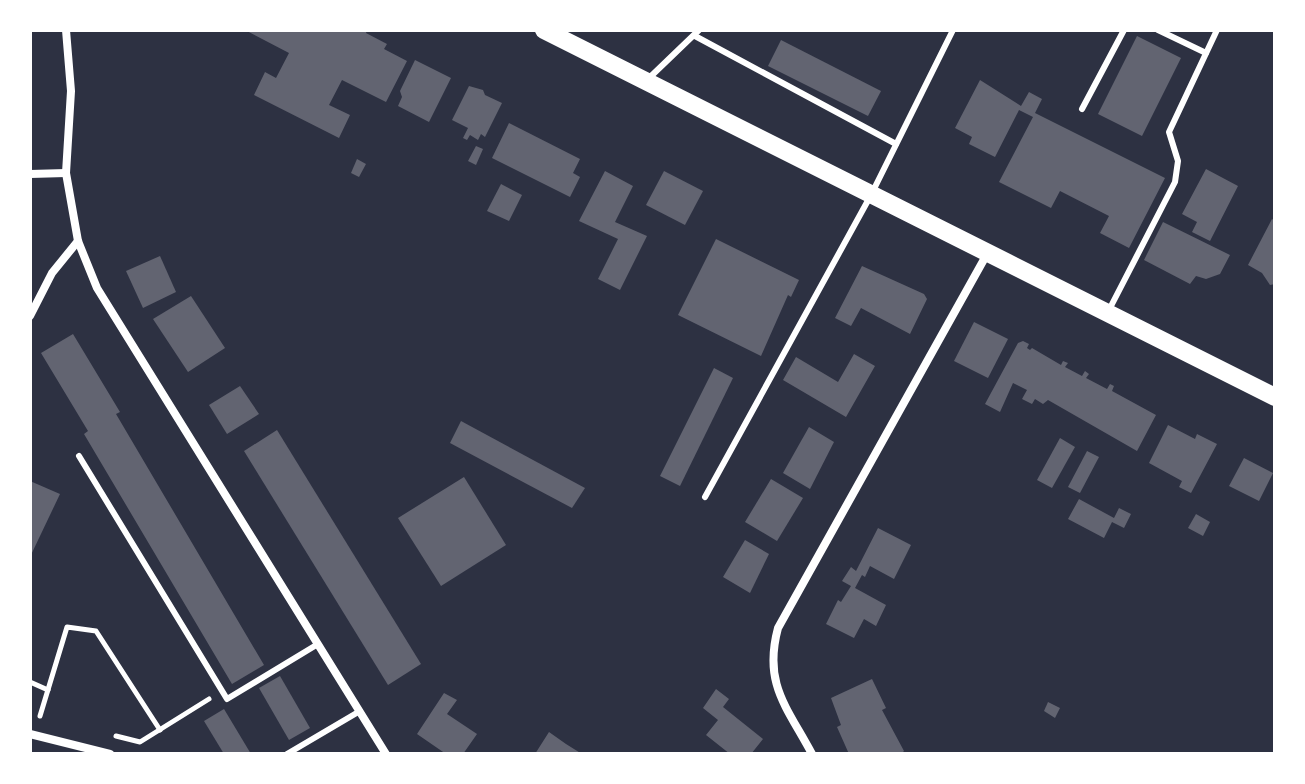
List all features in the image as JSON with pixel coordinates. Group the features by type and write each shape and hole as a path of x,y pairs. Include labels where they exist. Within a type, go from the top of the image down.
{"main road":[{"path":"544,30 1275,397"}],"street":[{"path":"66,30 71,91 66,173 78,241 119,327 386,754"},
{"path":"30,174 66,173"},
{"path":"30,316 52,273 78,241"},
{"path":"812,754 773,681 772,651 778,628 988,253"},
{"path":"30,734 110,754"}],"lane":[{"path":"705,497 871,195 953,30"},
{"path":"1082,109 1124,30"},
{"path":"1158,30 1206,53"},
{"path":"1107,313 1175,182 1178,161 1169,132 1217,30"},
{"path":"645,81 697,33 896,144"},
{"path":"79,456 227,699 318,644"},
{"path":"287,754 360,711"}],"path":[{"path":"40,716 67,627 96,631 160,730"},
{"path":"30,682 48,690"},
{"path":"104,733 140,742 221,690"},
{"path":"30,714 53,719"}],"building":[{"path":"245,30 367,30 366,33 387,44 384,49 407,61 386,102 342,80 329,105 350,115 339,138 254,95 265,72 276,78 289,53"},
{"path":"1137,36 1181,58 1142,136 1098,114"},
{"path":"781,40 881,91 868,116 768,66"},
{"path":"415,60 451,78 429,122 398,106 402,97 400,91"},
{"path":"980,80 1021,106 1029,92 1042,99 1035,113 1165,178 1129,248 1100,233 1109,216 1060,191 1051,208 999,182 1033,117 1019,110 995,157 969,144 972,137 955,128"},
{"path":"469,86 483,90 485,95 502,103 485,137 481,134 478,140 470,135 467,140 463,138 468,128 452,120"},
{"path":"509,123 580,159 573,173 580,177 570,197 492,158"},
{"path":"476,146 483,149 476,165 468,161"},
{"path":"357,159 366,164 359,177 351,173"},
{"path":"1206,169 1238,186 1210,241 1192,232 1197,222 1182,214"},
{"path":"605,171 633,186 615,222 647,236 620,290 598,279 618,239 579,221"},
{"path":"664,171 703,191 685,225 646,205"},
{"path":"501,184 522,195 509,221 487,211"},
{"path":"1272,219 1275,221 1275,284 1270,285 1262,273 1248,265"},
{"path":"1163,222 1230,255 1220,274 1206,279 1196,276 1190,284 1144,260"},
{"path":"716,239 799,280 791,297 788,295 761,356 678,315"},
{"path":"160,256 176,292 143,308 126,271"},
{"path":"862,266 924,294 927,299 910,334 861,308 851,326 835,318"},
{"path":"191,296 225,348 188,372 153,319"},
{"path":"974,322 1008,339 988,378 954,361"},
{"path":"73,334 120,412 116,414 264,665 232,684 84,434 88,431 41,353"},
{"path":"1023,341 1029,344 1027,348 1030,350 1032,348 1061,365 1063,361 1068,363 1065,367 1082,376 1085,371 1089,374 1086,378 1107,389 1110,384 1114,386 1112,391 1156,415 1137,451 1048,400 1043,404 1035,399 1032,404 1022,399 1027,390 1013,383 1000,412 985,404 1018,343"},
{"path":"854,354 875,366 846,417 783,380 796,357 838,382"},
{"path":"714,368 733,378 680,486 660,476"},
{"path":"240,386 259,414 227,434 209,405"},
{"path":"461,421 585,488 572,508 450,443"},
{"path":"1168,425 1195,439 1197,434 1217,444 1191,493 1179,487 1182,481 1149,463"},
{"path":"809,427 834,442 810,489 783,473"},
{"path":"277,430 421,664 388,685 244,451"},
{"path":"1060,438 1075,447 1052,488 1037,480"},
{"path":"1087,451 1099,457 1080,493 1068,487"},
{"path":"1244,458 1273,473 1259,501 1229,486"},
{"path":"464,477 506,545 441,586 398,518"},
{"path":"771,479 803,498 777,541 745,522"},
{"path":"30,481 60,494 30,557"},
{"path":"1079,499 1114,518 1119,508 1131,514 1124,528 1112,522 1104,538 1068,519"},
{"path":"1196,514 1210,522 1203,536 1188,528"},
{"path":"878,528 911,545 894,579 870,566 865,577 862,575 855,588 886,605 876,626 864,619 854,638 826,624 838,600 841,602 851,586 842,581 851,567 856,571"},
{"path":"745,540 769,554 750,593 723,577"},
{"path":"280,676 310,728 289,740 259,688"},
{"path":"872,679 886,708 882,710 904,751 901,754 849,754 837,727 841,725 831,698"},
{"path":"716,689 729,699 723,707 763,739 751,754 730,754 706,735 718,720 703,708"},
{"path":"444,693 457,700 447,714 477,734 463,754 446,754 417,734"},
{"path":"1048,702 1060,708 1055,718 1044,711"},
{"path":"224,709 251,754 224,754 204,721"},
{"path":"549,732 566,744 582,754 535,754"}]}
